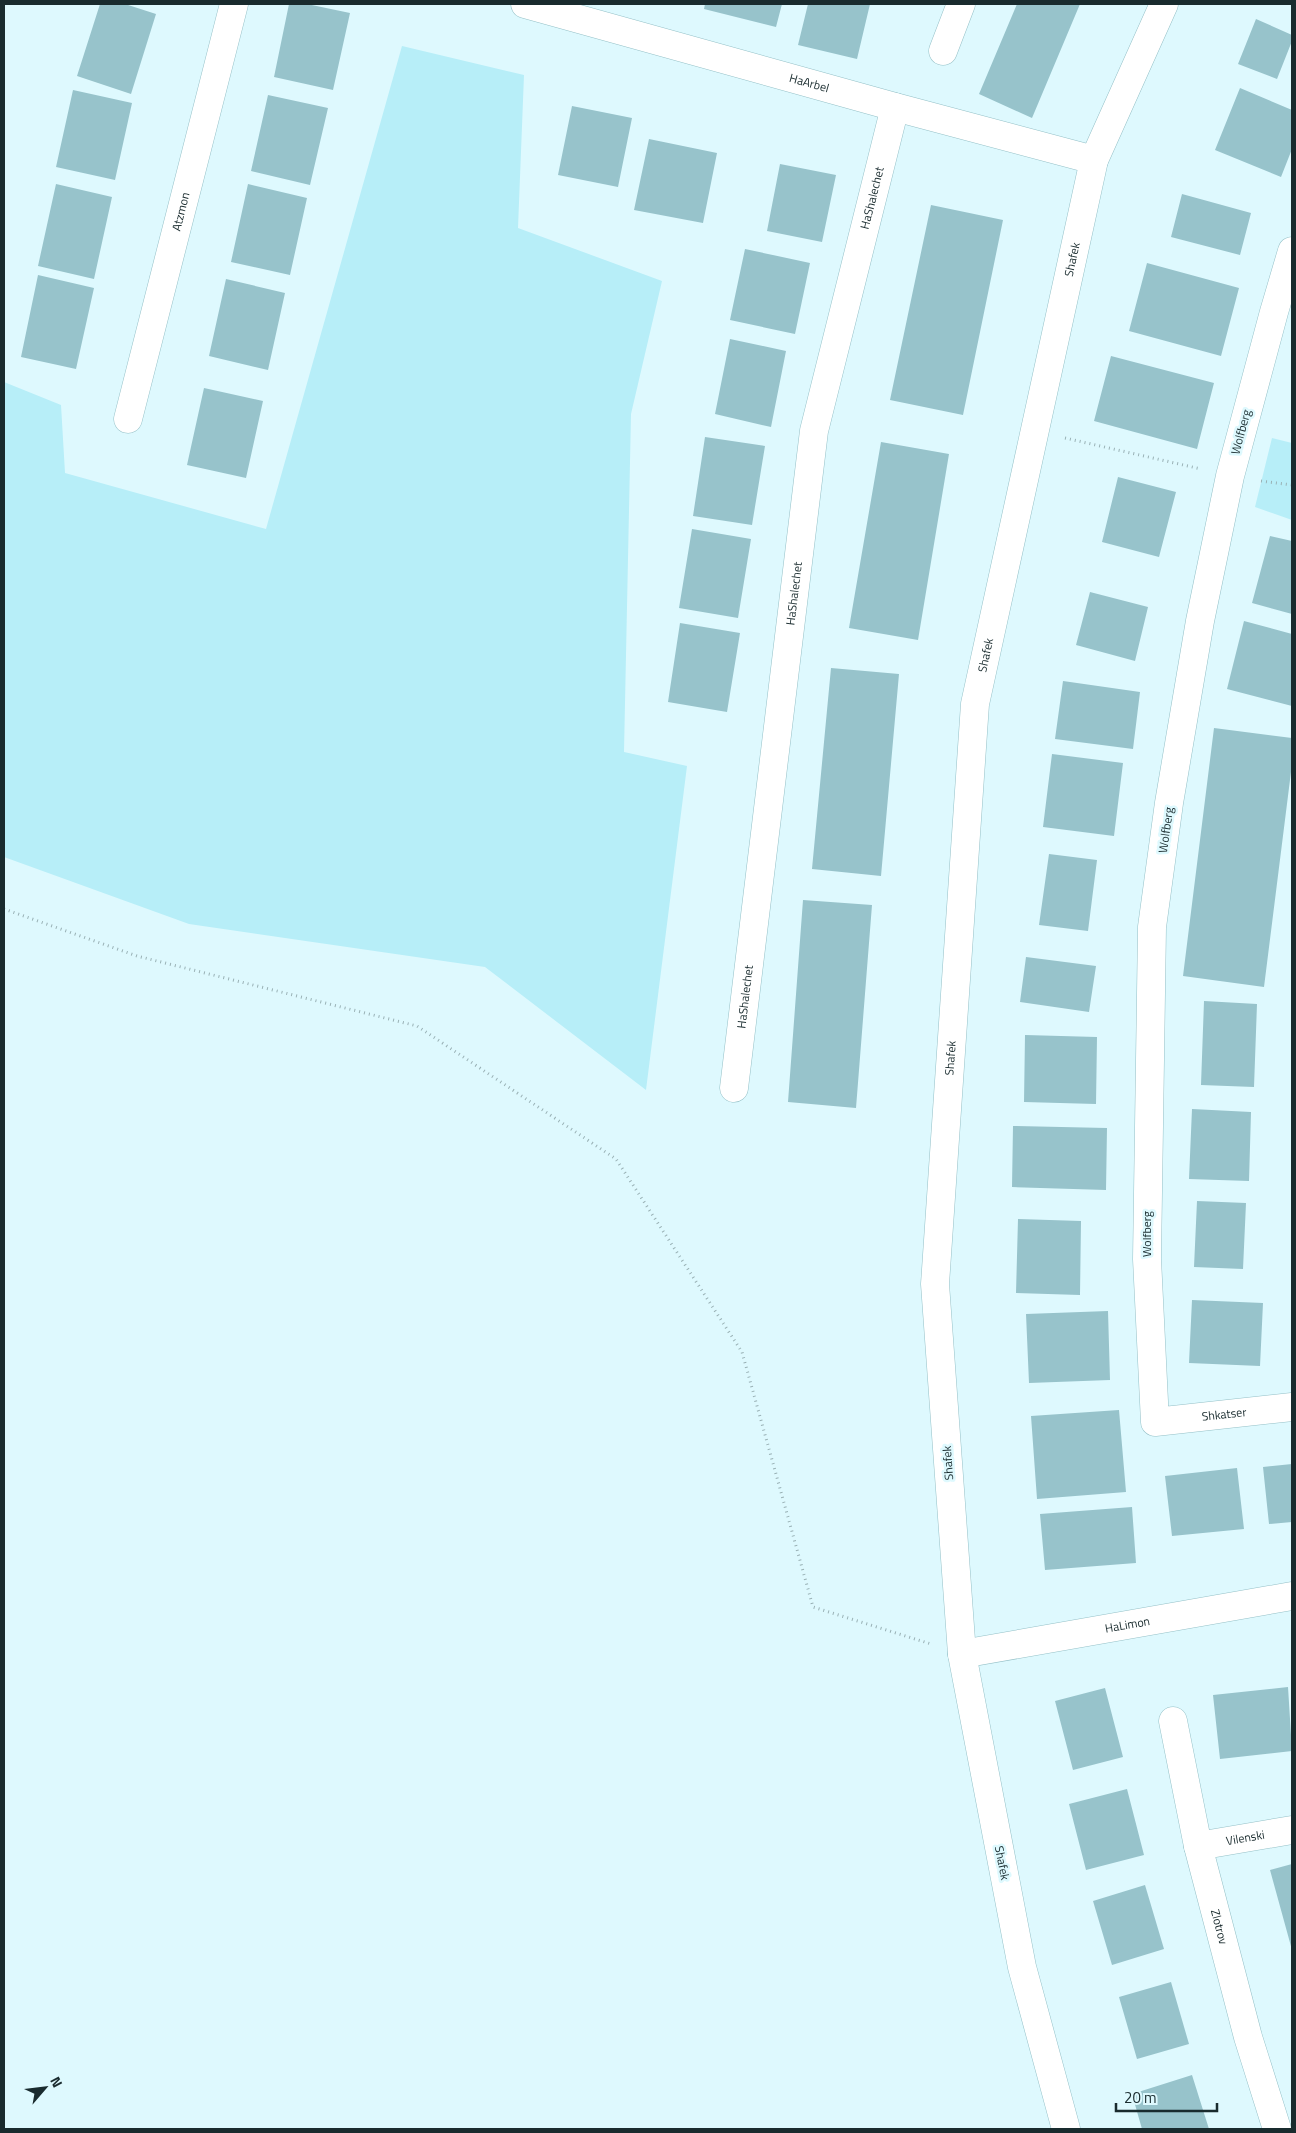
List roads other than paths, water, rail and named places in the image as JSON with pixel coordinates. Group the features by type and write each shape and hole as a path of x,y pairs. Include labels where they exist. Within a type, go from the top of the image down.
{"street":[{"name":"Atzmon","path":"128,419 234,4"},
{"path":"943,51 961,4"},
{"name":"Shafek","path":"1066,2129 1022,1967 962,1654 935,1284 975,704 1094,160 1164,4"},
{"name":"HaArbel","path":"536,5 895,107 1094,160"},
{"name":"HaShalechet","path":"734,1088 814,431 895,107"},
{"name":"Wolfberg","path":"1156,1422 1147,1259 1152,927 1169,803 1200,620 1230,476 1292,251"},
{"name":"Shkatser","path":"1156,1422 1292,1407"},
{"name":"HaLimon","path":"962,1654 1292,1596"},
{"name":"Zlotrov","path":"1172,1721 1198,1846 1248,2037 1276,2129"},
{"name":"Vilenski","path":"1198,1846 1292,1830"}]}
